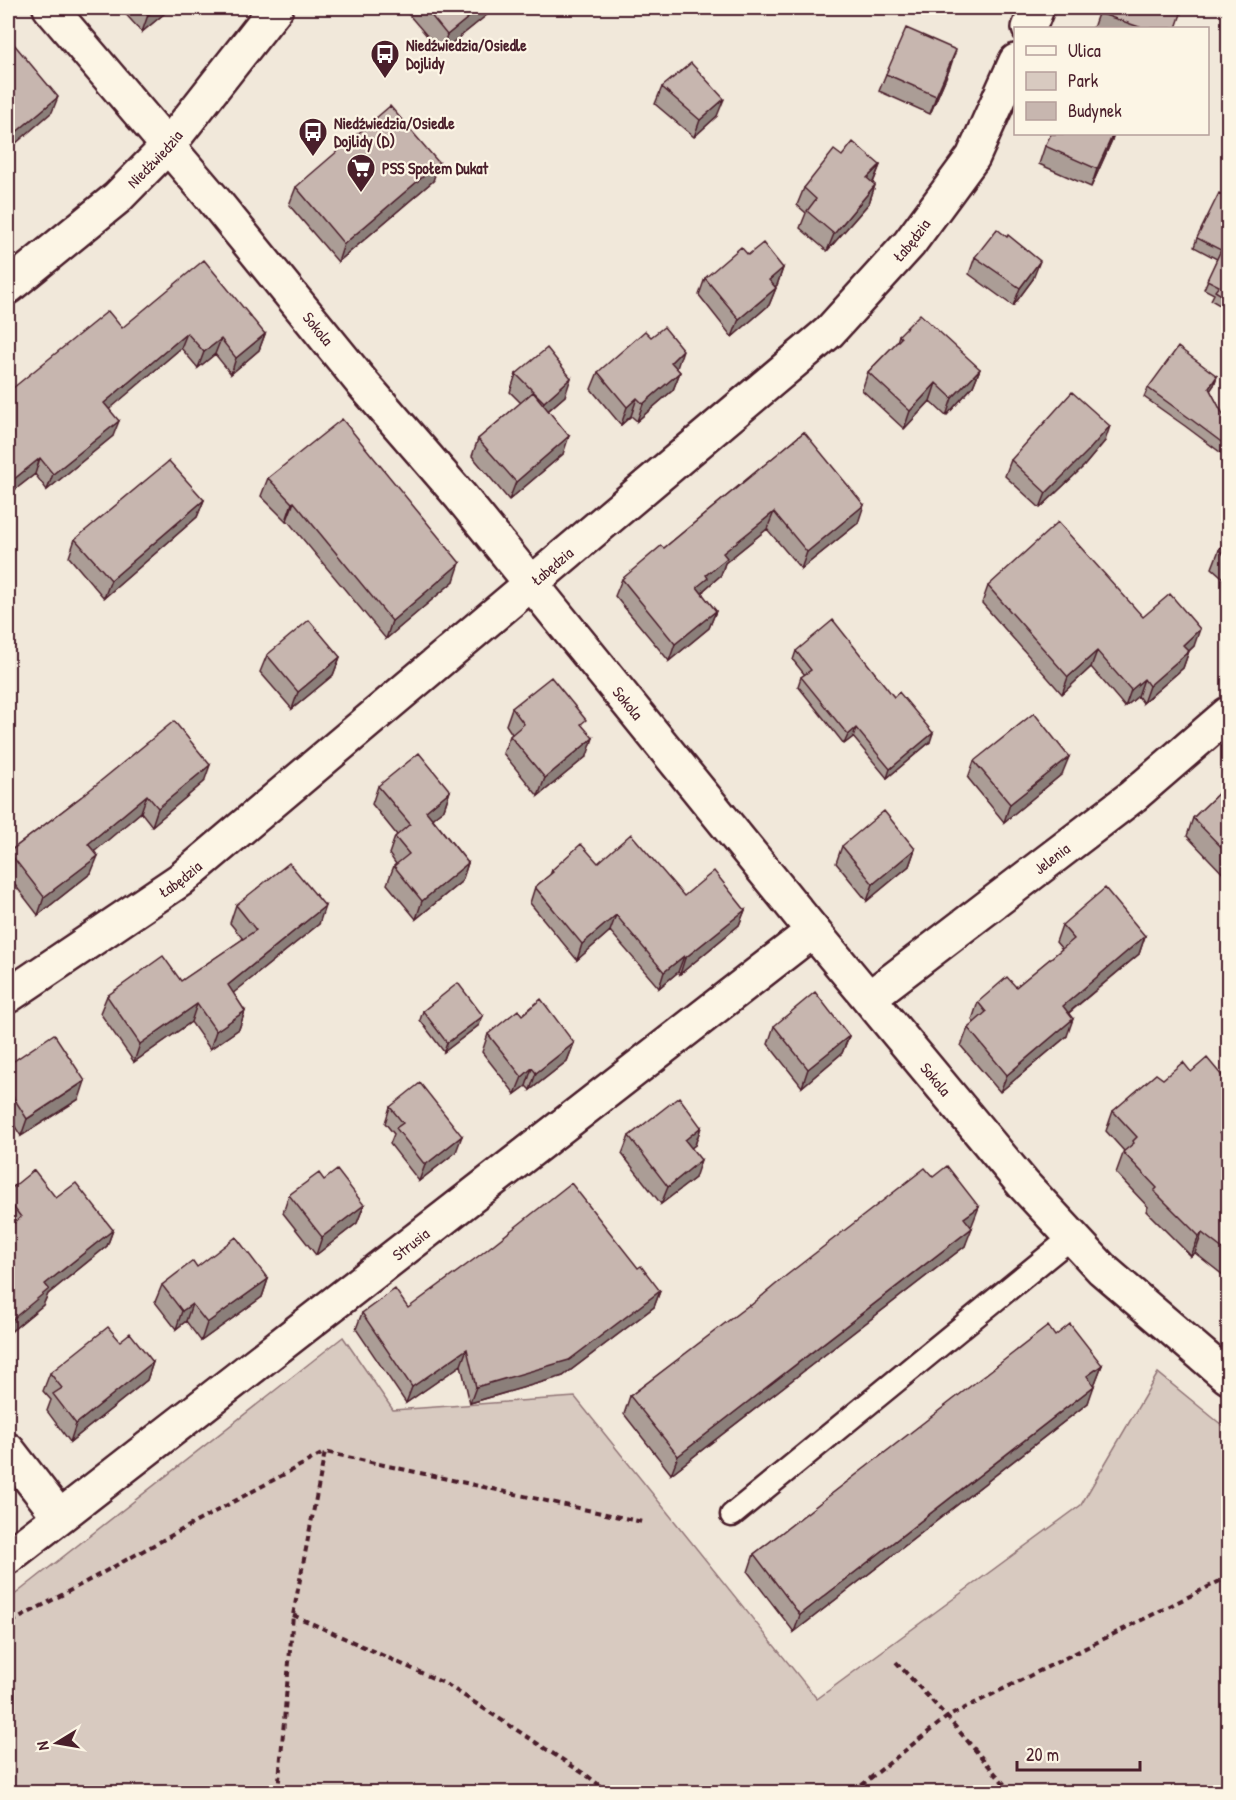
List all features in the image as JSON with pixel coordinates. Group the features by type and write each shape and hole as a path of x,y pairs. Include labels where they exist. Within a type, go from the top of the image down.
{"street":[{"name":"Sokola","path":"50,8 213,199 364,385 461,497 813,931 1023,1184 1102,1269 1228,1377"},
{"name":"Niedźwiedzia","path":"8,287 117,198 167,147 276,8"},
{"path":"1029,27 1036,8"},
{"name":"Łabędzia","path":"8,996 180,880 829,332 909,244 973,157 1014,65"},
{"name":"Jelenia","path":"869,998 1133,795 1228,714"},
{"name":"Strusia","path":"8,1557 813,931"},
{"path":"8,1450 59,1516"}],"lane":[{"path":"732,1515 1072,1237"}],"path":[{"path":"278,1792 293,1615 325,1452"},
{"path":"8,1653 10,1623 325,1452 642,1522"},
{"path":"853,1792 948,1717 1228,1577"},
{"path":"293,1615 446,1684 589,1777 608,1792"},
{"path":"896,1662 948,1717 1011,1792"}],"green space":[{"path":"343,1337 393,1410 575,1397 817,1699 1081,1505 1158,1373 1228,1430 1228,1792 8,1792 8,1600"}],"building":[{"path":"142,8 157,8 148,15"},
{"path":"425,8 480,8 447,35"},
{"path":"1101,8 1183,8 1176,27 1139,27 1099,13"},
{"path":"906,28 956,50 936,96 886,74"},
{"path":"8,37 58,97 8,139"},
{"path":"691,63 724,99 700,120 662,87"},
{"name":"PSS Społem Dukat","path":"390,106 439,163 344,244 296,187"},
{"path":"1050,135 1113,135 1097,169 1045,146"},
{"path":"853,142 880,165 867,178 875,185 834,234 807,211 816,199 804,188 834,150 842,156"},
{"path":"1219,193 1228,198 1228,299 1215,291 1219,286 1207,280 1221,250 1197,238"},
{"path":"997,229 1040,261 1020,288 975,257"},
{"path":"763,243 783,268 769,280 776,288 739,319 705,278 741,247 748,255"},
{"path":"204,260 265,334 236,358 221,339 204,352 187,333 104,403 119,421 53,474 40,458 8,484 8,392 108,311 122,328"},
{"path":"920,314 980,369 952,398 936,383 910,411 868,372 901,338 899,335"},
{"path":"664,327 683,350 671,362 680,372 643,404 637,398 627,407 598,372 645,331 651,337"},
{"path":"1178,347 1217,376 1209,388 1228,424 1228,447 1148,388"},
{"path":"547,348 571,378 544,402 516,374"},
{"path":"533,392 569,436 516,482 478,439"},
{"path":"1072,392 1110,426 1046,493 1011,460"},
{"path":"342,419 460,563 392,621 294,502 292,503 268,478"},
{"path":"804,432 864,505 807,552 774,512 723,553 727,558 706,575 708,578 697,587 716,611 675,644 622,579 661,546 664,548"},
{"path":"169,461 204,500 111,580 75,539"},
{"path":"1058,522 1143,617 1170,594 1200,629 1183,645 1189,651 1149,686 1144,679 1131,690 1097,651 1068,677 988,586"},
{"path":"1228,539 1228,559 1219,550"},
{"path":"309,620 340,657 298,692 267,655"},
{"path":"833,620 894,697 899,692 933,733 890,769 856,728 848,735 801,677 811,670 796,651"},
{"path":"551,677 586,720 581,724 593,738 545,778 510,736 524,724 512,708"},
{"path":"1034,713 1069,757 1010,804 974,761"},
{"path":"174,721 210,765 158,808 147,795 88,844 98,856 44,897 9,852"},
{"path":"419,753 450,791 426,811 468,863 422,901 394,866 409,854 395,837 410,824 378,786"},
{"path":"1228,784 1228,854 1193,818"},
{"path":"884,811 915,849 873,884 842,846"},
{"path":"631,834 684,896 714,871 745,910 664,972 616,915 582,944 535,887 581,844 598,863"},
{"path":"289,863 325,906 228,985 245,1011 216,1031 197,1004 140,1044 107,996 163,956 181,981 256,930 236,905"},
{"path":"1105,888 1145,936 1063,1006 1073,1019 1007,1075 968,1028 986,1012 978,1002 1007,977 1016,987 1074,939 1062,925"},
{"path":"458,983 483,1016 447,1043 423,1011"},
{"path":"815,992 849,1036 808,1069 774,1026"},
{"path":"541,999 574,1043 536,1073 532,1068 522,1077 488,1034 518,1010 522,1015"},
{"path":"54,1034 85,1081 27,1119 8,1089 8,1065"},
{"path":"1207,1058 1228,1083 1228,1124 1220,1132 1228,1141 1228,1253 1202,1233 1199,1236 1154,1191 1157,1188 1123,1152 1134,1143 1137,1137 1113,1111 1156,1074 1163,1079 1183,1062 1191,1072"},
{"path":"420,1083 462,1136 425,1165 396,1128 403,1123 390,1107"},
{"path":"679,1097 701,1127 685,1140 701,1160 668,1187 629,1136"},
{"path":"947,1166 979,1207 964,1218 972,1228 678,1456 630,1396 750,1306 925,1168 933,1177"},
{"path":"34,1170 56,1198 76,1183 113,1230 45,1284 49,1289 8,1323 8,1228 21,1217 8,1200 8,1191"},
{"path":"337,1170 364,1205 322,1237 289,1195 319,1173 324,1180"},
{"path":"571,1183 638,1268 641,1266 660,1291 569,1360 476,1387 467,1349 412,1387 362,1313 395,1289 408,1308"},
{"path":"236,1237 268,1279 207,1323 192,1304 182,1311 162,1285 193,1261 197,1267"},
{"path":"1070,1324 1102,1365 1087,1376 1094,1386 800,1615 754,1554 1048,1326 1055,1336"},
{"path":"108,1327 120,1341 130,1333 153,1362 76,1424 53,1394 62,1388 50,1373"}],"place":[{"name":"Niedźwiedzia/Osiedle Dojlidy","path":"385,80"},
{"name":"Niedźwiedzia/Osiedle Dojlidy (D)","path":"313,158"},
{"name":"PSS Społem Dukat","path":"361,194"}]}
